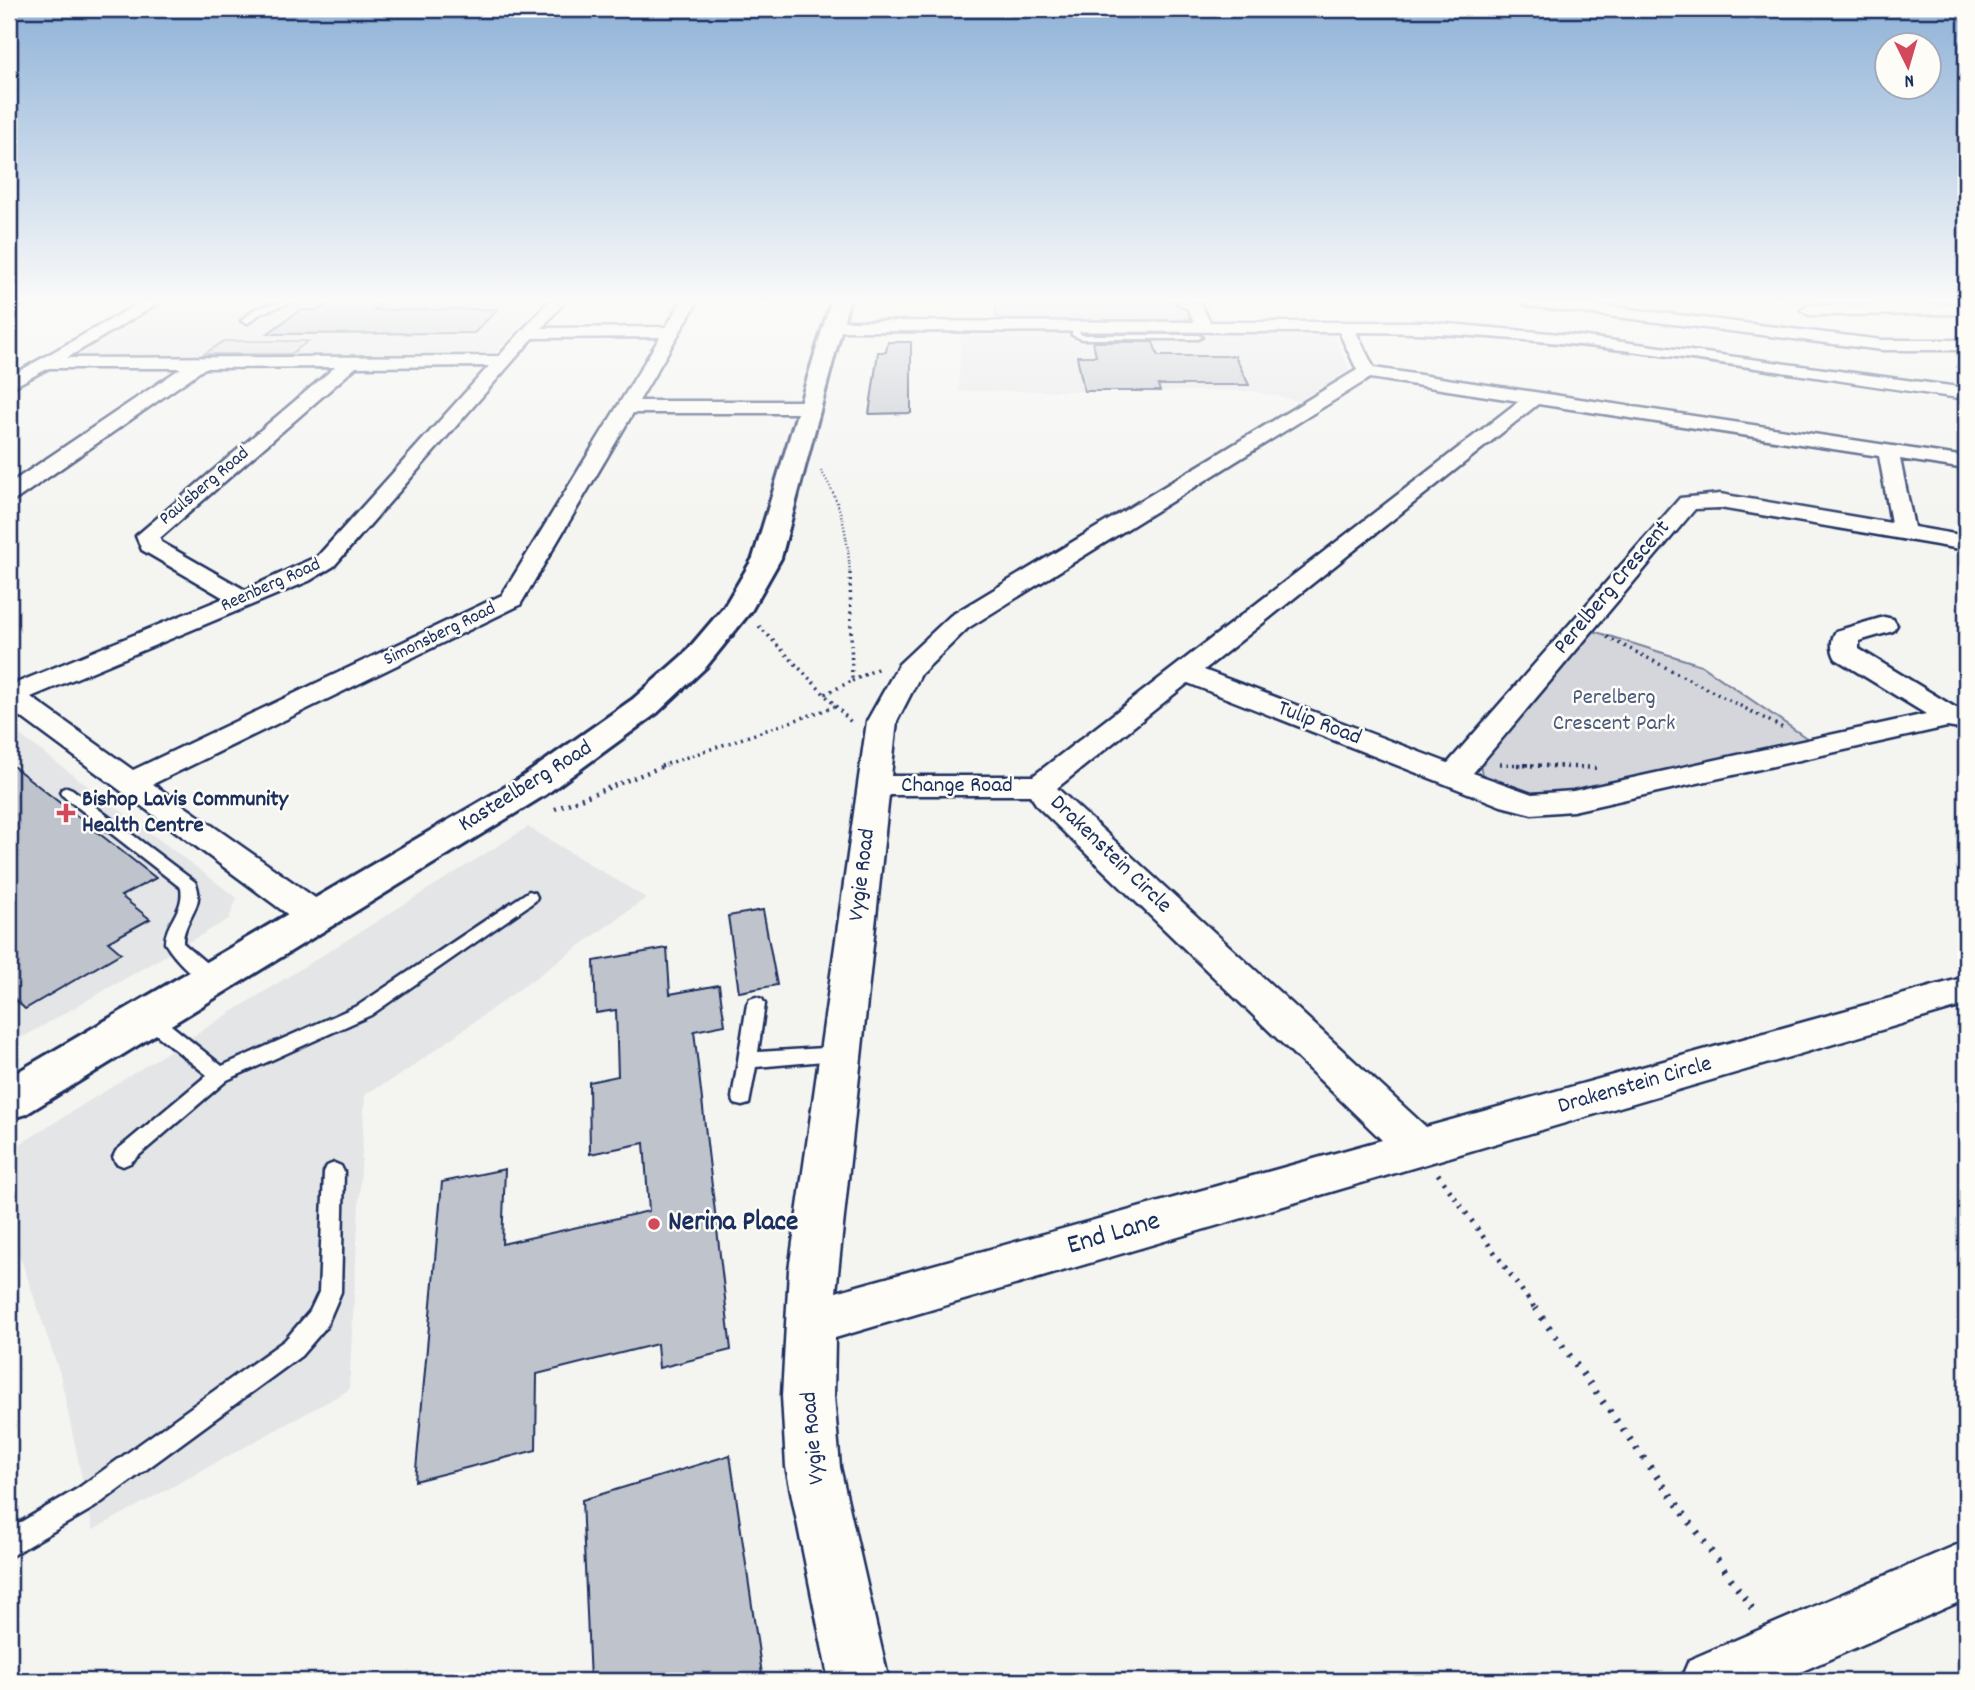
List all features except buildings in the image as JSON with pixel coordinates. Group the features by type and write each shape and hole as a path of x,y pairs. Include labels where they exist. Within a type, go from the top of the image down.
{"street":[{"path":"9,494 175,380"},
{"name":"Paulsberg Road","path":"243,599 150,545 148,537 330,380"},
{"name":"Reenberg Road","path":"14,704 243,599 311,571 331,557 487,380"},
{"name":"Simonsberg Road","path":"130,783 511,600 642,380"},
{"name":"Kasteelberg Road","path":"9,1100 584,751 629,718 696,657 731,619 756,582 766,558 818,380"},
{"name":"Vygie Road","path":"859,1681 813,1467 808,1396 813,1270 882,721 909,670 959,622 1354,380"},
{"path":"1418,380 1966,463"},
{"path":"1867,380 1966,393"},
{"name":"Drakenstein Circle","path":"1534,398 1040,786 1049,800 1419,1148 1966,991"},
{"path":"626,407 810,407"},
{"path":"1888,452 1904,533"},
{"name":"Perelberg Crescent","path":"1453,776 1682,506 1695,502 1720,501 1966,543"},
{"path":"1884,625 1845,637 1846,653 1961,719"},
{"name":"Tulip Road","path":"1184,672 1453,776"},
{"path":"14,704 130,783 315,916"},
{"path":"1453,776 1512,799 1532,804 1549,804 1961,719"},
{"name":"Change Road","path":"873,785 1040,786"},
{"name":"End Lane","path":"810,1322 1419,1148"},
{"path":"1710,1681 1966,1570"}],"lane":[{"path":"67,792 189,886 193,895 191,906 175,930 173,941 176,949 212,978"},
{"path":"123,1157 220,1075 366,1010 529,897"},
{"path":"742,1098 756,1004"},
{"path":"148,1017 220,1075"},
{"path":"747,1060 840,1055"},
{"path":"9,1544 86,1498 293,1348 318,1319 330,1292 334,1172"}],"path":[{"path":"818,468 828,479 845,528 852,666 852,681 825,694"},
{"path":"749,620 854,724"},
{"path":"1602,635 1791,732"},
{"path":"544,814 653,770 837,706"},
{"path":"1496,763 1606,768"},
{"path":"1419,1148 1782,1650"}],"shaded area":[{"path":"959,380 1333,380 1298,401 1252,391 959,391"},
{"name":"Bishop Lavis Community Health Centre","path":"9,727 237,898 229,919 9,1045"},
{"path":"528,827 646,898 399,1076 365,1094 349,1390 93,1530 60,1374 22,1262 9,1235 9,1151"}],"green space":[{"name":"Perelberg Crescent Park","path":"1590,630 1701,665 1808,739 1542,798 1489,782 1482,775 1480,765"}],"place":[{"name":"Bishop Lavis Community Health Centre","path":"66,813"},
{"name":"Nerina Place","path":"654,1224"}]}
